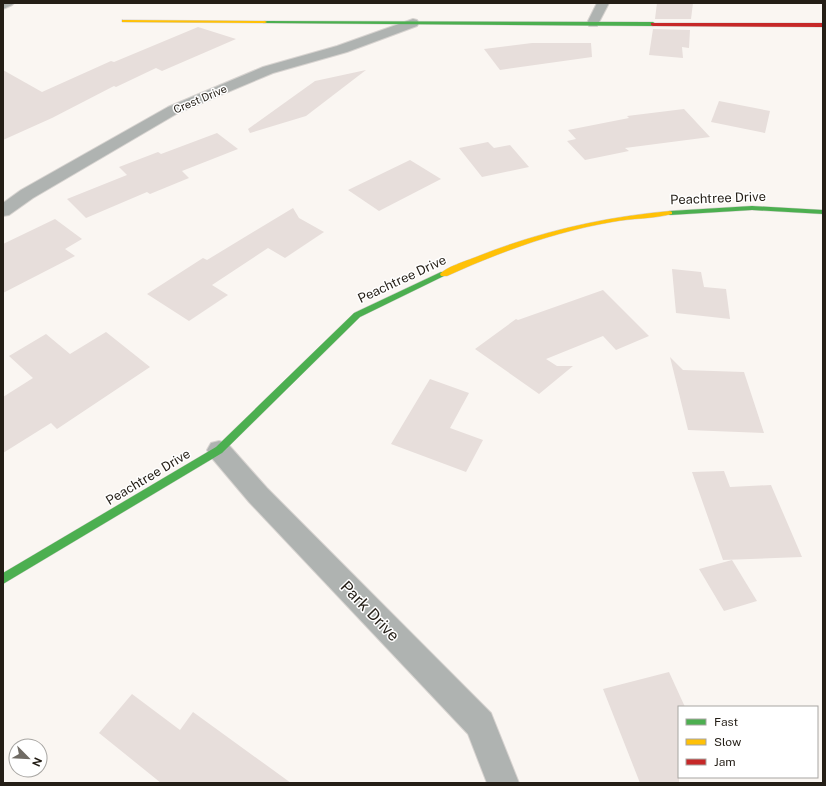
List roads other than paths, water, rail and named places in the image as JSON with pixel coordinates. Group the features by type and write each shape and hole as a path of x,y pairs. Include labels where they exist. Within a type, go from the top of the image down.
{"street":[{"path":"3,5 8,3"},
{"path":"592,23 603,3"},
{"path":"124,21 823,25"},
{"name":"Crest Drive","path":"3,211 27,194 173,110 268,70 342,49 413,23"},
{"name":"Peachtree Drive","path":"3,579 219,450 357,314 447,272 517,243 592,224 650,214 752,208 823,212"},
{"name":"Park Drive","path":"219,450 258,495 480,724 503,783"}]}
